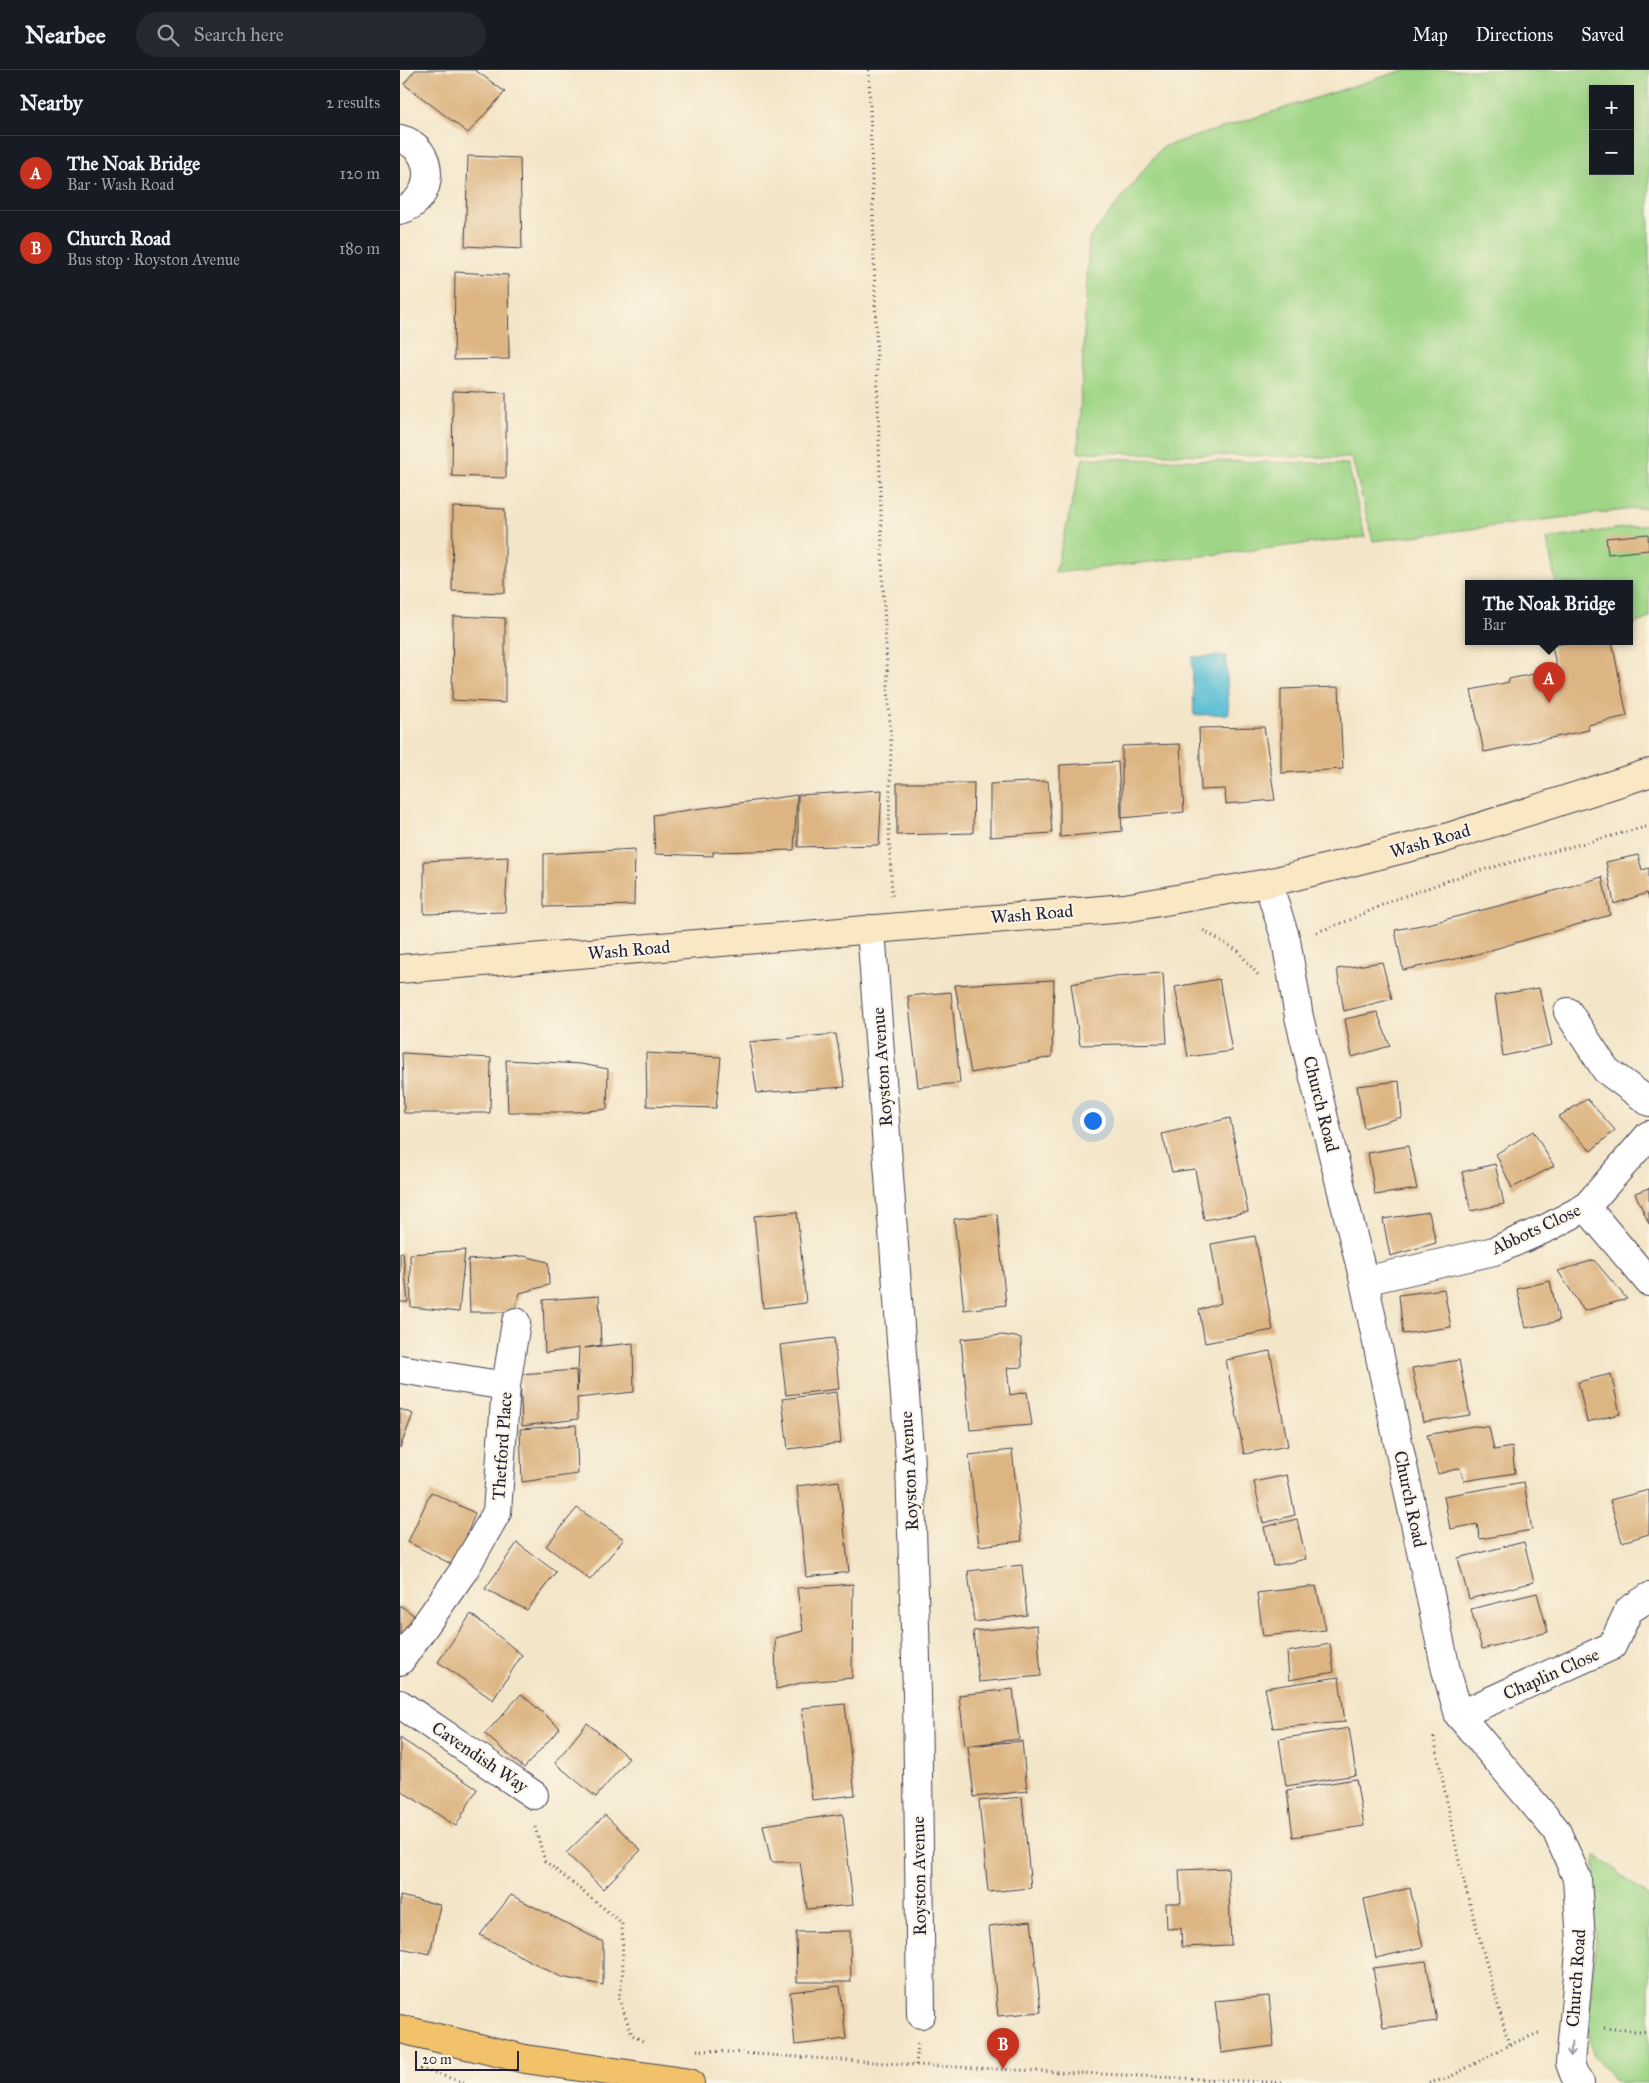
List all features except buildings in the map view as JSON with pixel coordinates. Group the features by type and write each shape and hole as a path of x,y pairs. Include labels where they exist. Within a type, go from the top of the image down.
{"main road":[{"path":"400,2029 525,2059 690,2083"}],"street":[{"path":"400,139 415,146 423,156 428,168 428,180 424,192 416,202 400,210"},
{"name":"Wash Road","path":"400,969 1125,908 1268,883 1439,840 1649,773"},
{"name":"Church Road","path":"1268,883 1286,940 1300,1017 1364,1281 1446,1670 1459,1715 1556,1830 1577,1878 1581,1942 1570,2064 1580,2083"},
{"name":"Royston Avenue","path":"882,928 910,1464 917,1692 922,2014"},
{"path":"1568,1012 1606,1070 1649,1102"},
{"name":"Abbots Close","path":"1364,1281 1494,1251 1549,1227 1586,1207 1649,1135"},
{"path":"1586,1207 1649,1282"},
{"name":"Thetford Place","path":"400,1661 464,1570 496,1512 506,1386 516,1322"},
{"path":"400,1369 506,1386"},
{"name":"Chaplin Close","path":"1459,1715 1612,1646 1629,1610 1649,1597"},
{"name":"Cavendish Way","path":"400,1704 534,1794"}],"path":[{"path":"869,70 883,586 891,745 882,928"},
{"path":"1312,933 1350,920 1393,900 1467,874 1649,826"},
{"path":"1192,925 1238,951 1262,980"},
{"path":"1434,1734 1461,1871 1509,2045"},
{"path":"534,1794 535,1828 544,1861 622,1923 623,1970 619,1999 632,2035 653,2046"},
{"path":"1428,2083 1448,2078 1509,2045 1550,2028"},
{"path":"1597,2028 1649,2032"},
{"path":"691,2050 916,2065 1285,2083"},
{"path":"419,2069 466,2083"}],"green space":[{"path":"1404,70 1649,70 1649,507 1373,541 1352,458 1078,452 1089,239 1162,147"},
{"path":"1083,458 1348,464 1365,537 1055,573"},
{"path":"1649,524 1649,618 1633,624 1633,580 1555,580 1547,539"},
{"path":"1596,1855 1649,1896 1649,2083 1621,2083 1615,2080 1592,2054 1588,2027 1596,1941 1592,1891"}],"water":[{"path":"1226,656 1229,714 1194,715 1192,657"}],"place":[{"name":"The Noak Bridge","path":"1549,703"},
{"name":"Church Road","path":"1003,2069"}]}
